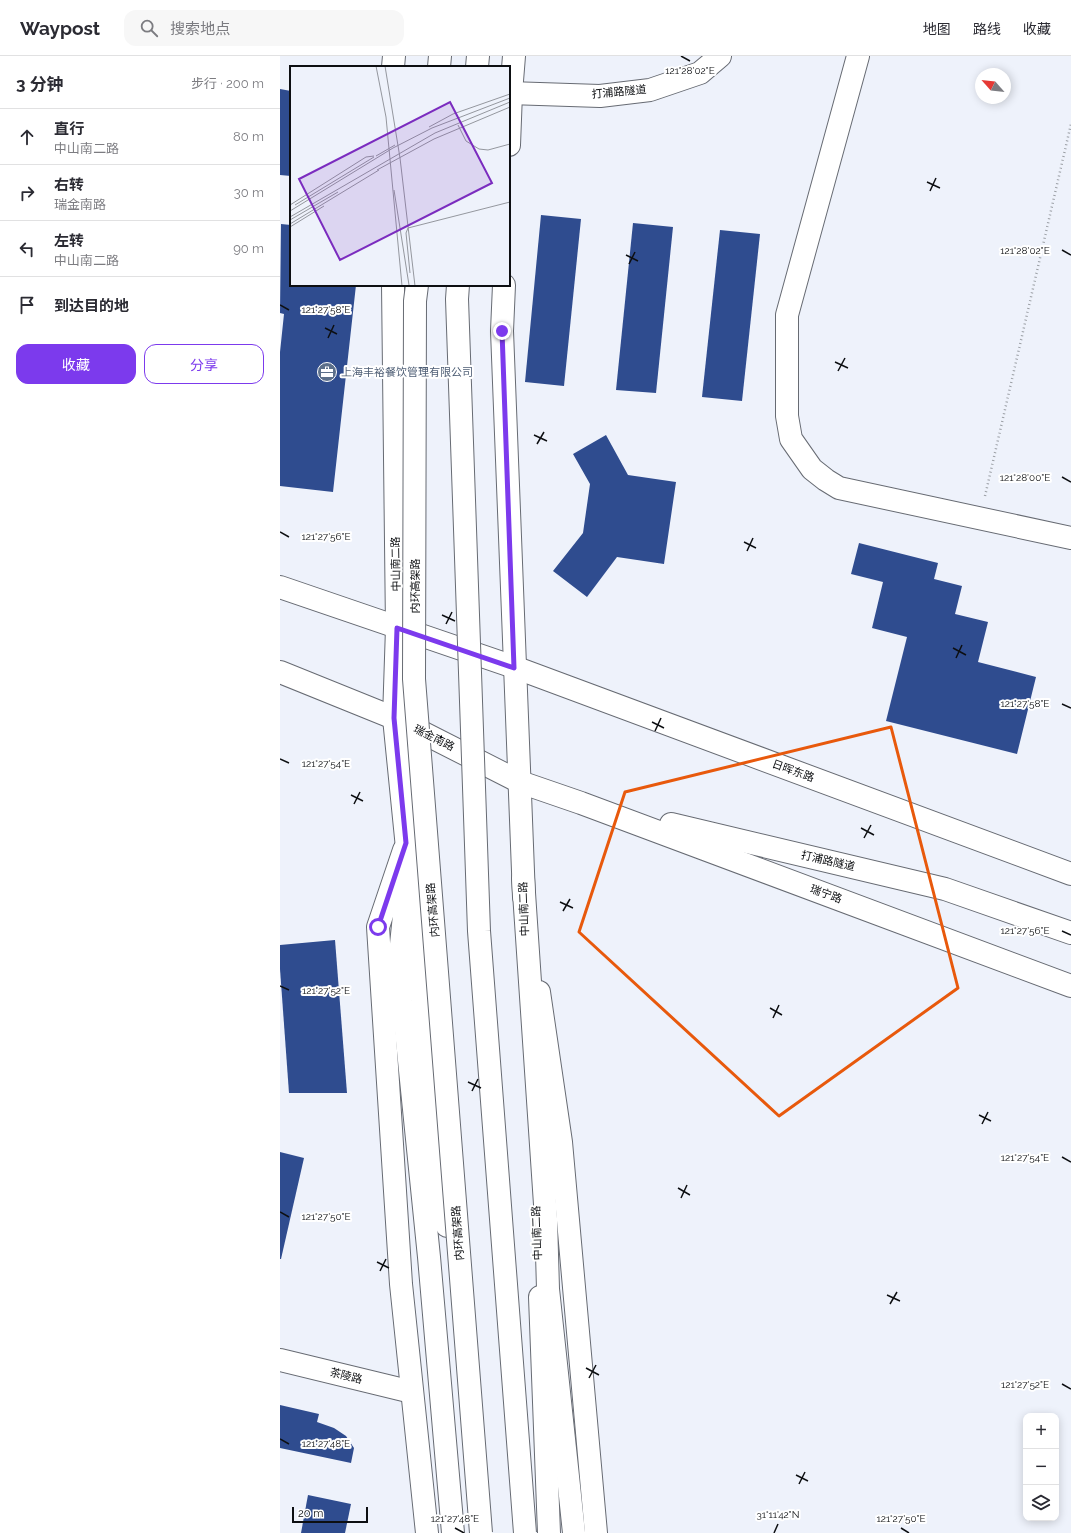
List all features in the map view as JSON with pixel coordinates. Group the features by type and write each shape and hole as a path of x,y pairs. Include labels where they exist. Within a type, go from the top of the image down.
{"main road":[{"path":"393,66 394,56"},
{"path":"439,66 440,56"},
{"path":"477,66 478,56"},
{"path":"510,93 514,56"},
{"name":"打浦路隧道","path":"510,93 600,96 650,90 700,73 720,56"},
{"path":"858,56 787,315 787,416 791,439 800,454 812,469 839,488 980,517 1071,538"},
{"name":"中山南二路","path":"393,286 397,628 394,718 421,996 481,1533"},
{"name":"内环高架路","path":"417,286 414,679 481,1533"},
{"path":"458,286 457,307 479,931 525,1533"},
{"name":"中山南二路","path":"504,286 502,339 549,1533"},
{"path":"280,587 514,668"},
{"name":"日晖东路","path":"514,668 1071,874"},
{"name":"瑞金南路","path":"280,672 394,718 520,782"},
{"path":"520,782 581,803"},
{"name":"打浦路隧道","path":"581,803 945,889 1071,933"},
{"name":"瑞宁路","path":"581,803 1071,986"},
{"name":"中山南二路","path":"406,843 378,927 401,1284 427,1533"},
{"path":"409,868 400,954 403,1001 430,1257 453,1533"},
{"path":"523,878 546,1219 548,1289 574,1533"},
{"path":"523,878 561,1142 596,1533"},
{"name":"茶陵路","path":"280,1360 412,1392"}],"path":[{"path":"980,517 1071,124"}],"highlighted area":[{"path":"891,727 958,988 779,1116 579,932 625,792"}],"building":[{"path":"280,89 290,91 290,176 280,175"},
{"path":"541,215 581,219 564,386 525,382"},
{"path":"633,223 673,227 656,393 616,390"},
{"path":"281,224 290,225 290,286 356,286 333,492 280,486 280,352 284,314 280,313"},
{"path":"720,230 760,234 742,401 702,397"},
{"path":"606,435 628,475 676,482 664,564 617,557 587,597 553,571 583,533 590,484 573,454"},
{"path":"859,543 938,563 934,579 962,586 955,614 988,622 978,662 1036,677 1017,754 886,721 907,637 872,628 883,582 851,574"},
{"path":"335,940 347,1093 289,1093 280,969 280,945"},
{"path":"280,1152 304,1158 281,1259 280,1259"},
{"path":"280,1405 319,1414 317,1422 334,1428 346,1436 354,1448 351,1463 280,1448"},
{"path":"308,1495 351,1504 345,1533 301,1533"}],"place":[{"name":"上海丰裕餐饮管理有限公司","path":"327,372"}],"route":[{"path":"378,927 406,843 394,718 397,628 514,668 502,331"}]}
